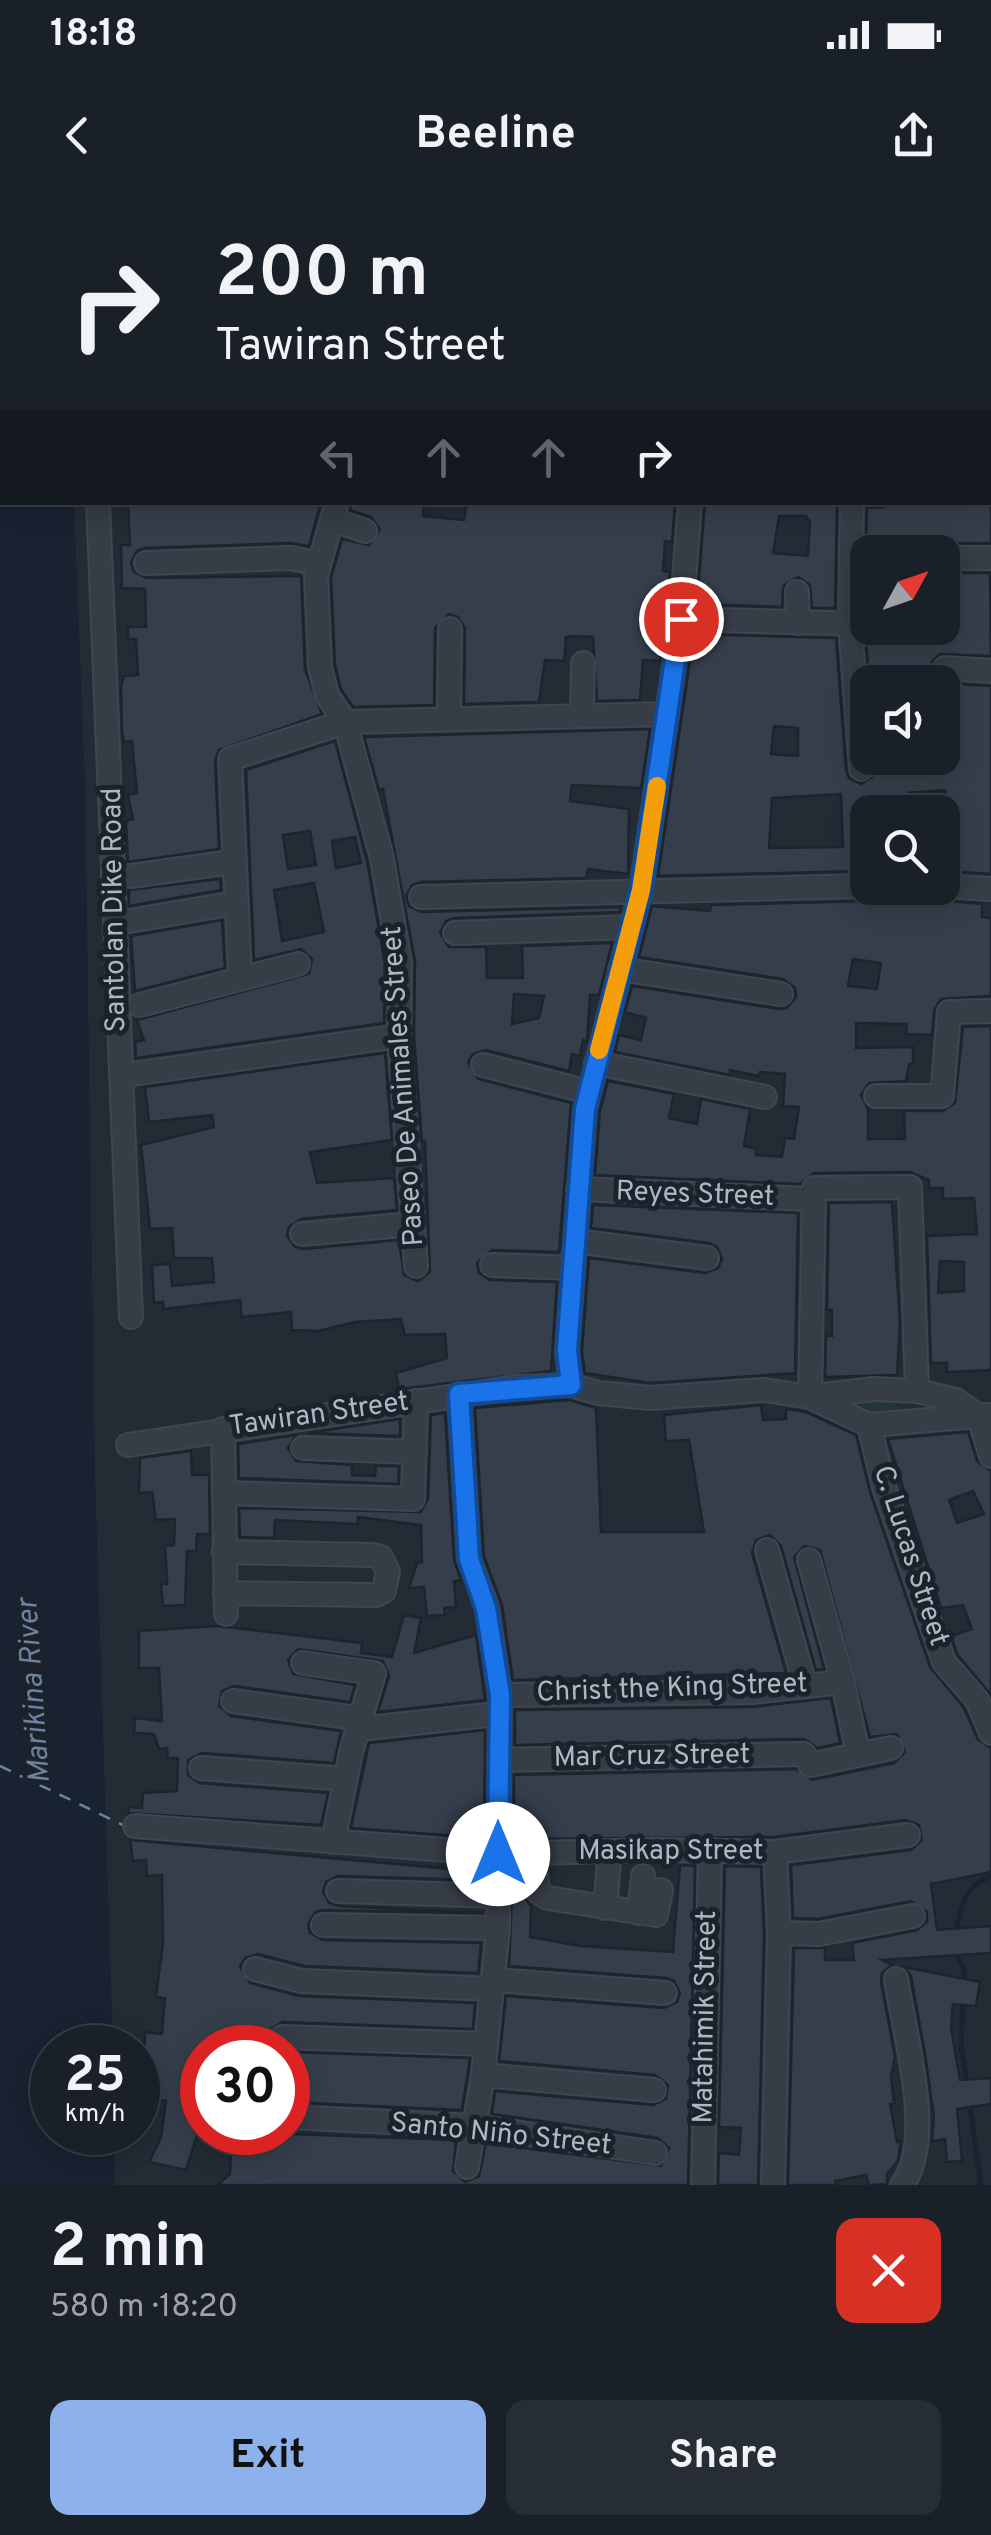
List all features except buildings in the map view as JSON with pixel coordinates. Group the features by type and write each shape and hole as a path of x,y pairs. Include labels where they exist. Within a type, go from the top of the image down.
{"street":[{"name":"Santolan Dike Road","path":"98,505 131,1317"},
{"path":"571,1385 567,1350 589,1092 641,890 681,619 690,505"},
{"path":"852,505 854,535"},
{"path":"336,512 365,531"},
{"name":"Paseo De Animales Street","path":"336,512 320,564 315,598 320,667 327,694 345,722 382,858 400,963 399,1036 416,1266"},
{"path":"146,564 291,558 320,564"},
{"path":"960,558 991,558"},
{"path":"798,592 798,622"},
{"path":"681,619 850,624"},
{"path":"450,629 450,718"},
{"path":"582,716 584,663"},
{"path":"240,976 230,758 345,722 667,714"},
{"path":"131,876 232,862"},
{"path":"421,896 850,886"},
{"path":"960,887 991,889"},
{"path":"129,921 235,903"},
{"path":"456,933 631,926"},
{"path":"140,1005 298,964"},
{"path":"620,969 781,994"},
{"path":"876,1096 942,1096 948,1012 991,1011"},
{"path":"132,1074 399,1036"},
{"path":"596,1064 765,1097"},
{"path":"483,1065 589,1092"},
{"name":"Reyes Street","path":"578,1189 811,1199 814,1188 910,1187 918,1391"},
{"path":"810,1397 811,1199"},
{"path":"302,1234 413,1224"},
{"path":"575,1241 707,1258"},
{"path":"492,1265 573,1268"},
{"name":"Tawiran Street","path":"128,1445 459,1394 571,1385 651,1408 764,1390 810,1397"},
{"path":"810,1397 873,1390 918,1391 971,1412 991,1456"},
{"path":"459,1394 469,1559 486,1608 499,1705 498,1928 483,2074 466,2167"},
{"path":"810,1397 869,1425 971,1412"},
{"path":"224,1493 413,1499 416,1401"},
{"name":"C. Lucas Street","path":"869,1425 884,1487 944,1662 977,1700 991,1733"},
{"path":"223,1429 224,1552 226,1604 376,1595 384,1590 388,1572 380,1557 372,1555 224,1552"},
{"path":"304,1448 415,1452"},
{"path":"767,1550 806,1685"},
{"path":"809,1560 844,1682 858,1754"},
{"path":"302,1663 374,1673 334,1842"},
{"name":"Christ the King Street","path":"233,1701 361,1724 499,1705 752,1692 844,1682"},
{"name":"Mar Cruz Street","path":"499,1760 807,1759 892,1748"},
{"path":"200,1768 346,1779"},
{"name":"Masikap Street","path":"134,1826 498,1854 710,1849 776,1852 908,1836"},
{"name":"Matahimik Street","path":"703,2185 710,1849"},
{"path":"604,1908 610,1851"},
{"path":"773,2185 779,1933 776,1852"},
{"path":"534,1854 542,1896 604,1908 659,1912 652,1883"},
{"path":"338,1892 500,1896"},
{"path":"779,1933 819,1934 914,1916"},
{"path":"323,1925 498,1928"},
{"path":"255,1970 302,1981 665,1993"},
{"path":"896,1979 918,2128 914,2169 902,2185"},
{"path":"310,2038 486,2044"},
{"path":"483,2074 654,2090"},
{"name":"Santo Niño Street","path":"310,2119 472,2126 655,2153"}],"shaded area":[{"path":"840,1397 889,1401 903,1409 889,1416 852,1412"}],"water":[{"name":"Marikina River","path":"0,505 74,505 85,785 95,1479 112,2025 30,2025 30,2155 115,2155 115,2185 0,2185"}],"waterway":[{"path":"956,1933 969,1891 991,1876"},
{"path":"955,1953 964,1969 964,1985"},
{"path":"963,2001 961,2046 967,2084"},
{"path":"969,2100 981,2185"}],"ferry route":[{"path":"0,1766 123,1825"}],"slow traffic":[{"path":"599,1050 641,890 657,786"}],"route":[{"path":"498,1854 500,1695 486,1608 469,1559 459,1394 571,1385 567,1350 585,1109 641,890 681,619"}]}
